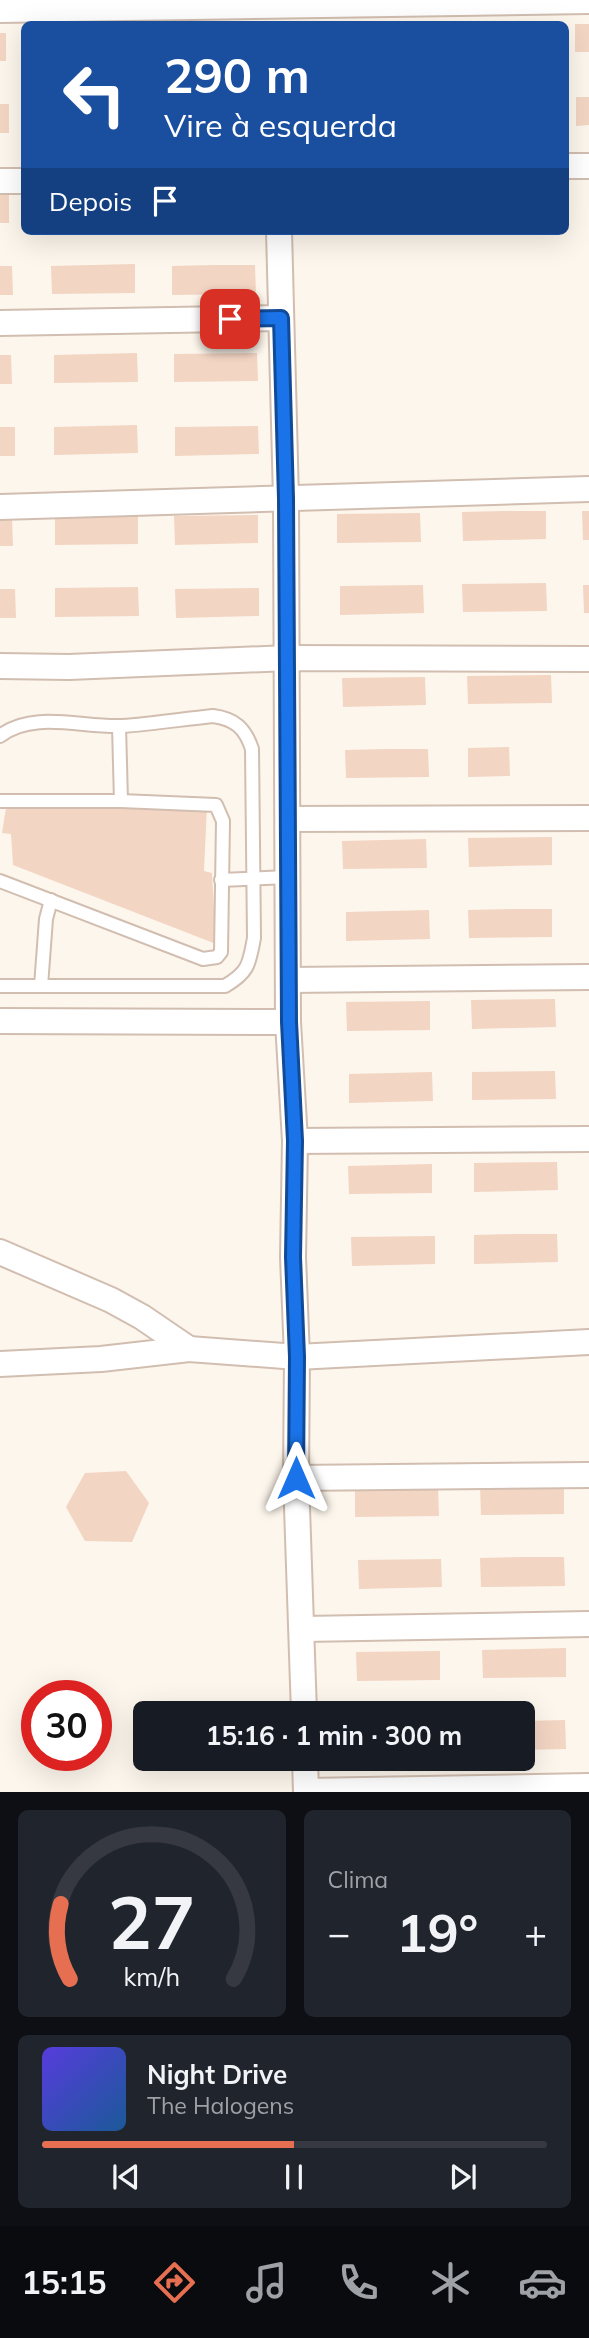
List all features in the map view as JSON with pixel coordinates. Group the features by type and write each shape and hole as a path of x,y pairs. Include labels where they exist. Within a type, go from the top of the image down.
{"street":[{"path":"0,10 276,10 589,1"},
{"path":"569,166 589,166"},
{"path":"0,181 21,181"},
{"path":"279,235 288,658 288,980 295,1141 293,1257 297,1357 296,1478 304,1701"},
{"path":"0,323 281,318"},
{"path":"0,508 589,489"},
{"path":"0,666 69,667 288,658 589,659"},
{"path":"288,819 589,818"},
{"path":"288,980 589,977"},
{"path":"0,1021 289,1022"},
{"path":"295,1141 589,1139"},
{"path":"0,1252 111,1300 142,1317 188,1349"},
{"path":"0,1364 101,1359 188,1349 297,1357 589,1342"},
{"path":"296,1478 589,1475"},
{"path":"303,1629 589,1624"},
{"path":"305,1771 306,1791 589,1786"}],"lane":[{"path":"0,736 9,729 27,723 119,726 214,716 228,718 240,725 252,749 254,938 250,959 241,976 225,986 0,986"},
{"path":"119,726 121,801"},
{"path":"0,801 121,801 216,805 223,821 221,952 217,957 203,959 0,881"},
{"path":"221,880 288,877"},
{"path":"41,986 45,930 51,900"}],"building":[{"path":"575,24 589,24 589,52 575,52"},
{"path":"0,33 6,33 6,61 0,61"},
{"path":"576,97 589,97 589,125 576,126"},
{"path":"0,104 9,104 9,133 0,133"},
{"path":"0,195 9,195 9,223 0,223"},
{"path":"135,264 135,293 52,294 51,266"},
{"path":"255,265 256,294 172,295 172,266"},
{"path":"0,266 12,266 13,295 0,295"},
{"path":"137,353 138,382 54,383 54,355"},
{"path":"257,353 258,381 174,382 174,354"},
{"path":"0,355 11,355 12,384 0,384"},
{"path":"137,425 138,453 54,455 54,427"},
{"path":"258,426 259,454 175,456 175,427"},
{"path":"0,427 15,427 15,456 0,456"},
{"path":"546,511 546,539 463,541 462,512"},
{"path":"582,511 589,511 589,540 583,540"},
{"path":"420,513 421,542 337,543 337,514"},
{"path":"138,515 138,544 55,545 55,517"},
{"path":"258,515 258,543 175,545 174,516"},
{"path":"0,518 12,518 13,546 0,546"},
{"path":"546,583 547,611 463,612 462,584"},
{"path":"423,585 424,613 340,615 340,586"},
{"path":"583,585 589,585 589,613 584,613"},
{"path":"138,587 139,616 55,617 55,588"},
{"path":"259,588 259,616 176,618 175,589"},
{"path":"0,589 15,589 16,618 0,618"},
{"path":"551,675 552,703 468,704 467,676"},
{"path":"425,677 426,705 343,707 342,678"},
{"path":"509,747 510,776 468,777 468,748"},
{"path":"428,749 429,777 346,778 345,750"},
{"path":"207,805 204,871 212,873 216,944 13,865 11,834 2,833 6,808"},
{"path":"552,837 552,865 469,867 468,838"},
{"path":"426,839 427,868 343,869 342,841"},
{"path":"552,909 552,937 469,938 468,910"},
{"path":"429,910 430,939 346,941 346,912"},
{"path":"555,999 556,1027 472,1029 471,1000"},
{"path":"430,1001 430,1030 347,1031 346,1002"},
{"path":"555,1071 556,1099 472,1100 472,1072"},
{"path":"432,1072 433,1101 349,1103 349,1074"},
{"path":"557,1162 558,1190 474,1192 474,1163"},
{"path":"432,1164 432,1193 349,1194 348,1166"},
{"path":"557,1234 558,1262 474,1264 474,1235"},
{"path":"435,1236 435,1264 352,1266 351,1237"},
{"path":"126,1471 149,1503 132,1542 85,1541 66,1507 85,1473"},
{"path":"564,1485 564,1514 481,1515 480,1486"},
{"path":"438,1487 439,1516 355,1517 355,1489"},
{"path":"564,1557 565,1586 481,1587 480,1558"},
{"path":"441,1559 442,1587 359,1589 358,1560"},
{"path":"566,1648 566,1677 483,1678 482,1650"},
{"path":"440,1651 440,1680 357,1681 356,1652"},
{"path":"565,1720 566,1749 535,1750 535,1721"}],"route":[{"path":"230,319 281,318 288,658 289,1022 295,1141 293,1257 297,1357 296,1478"}]}
